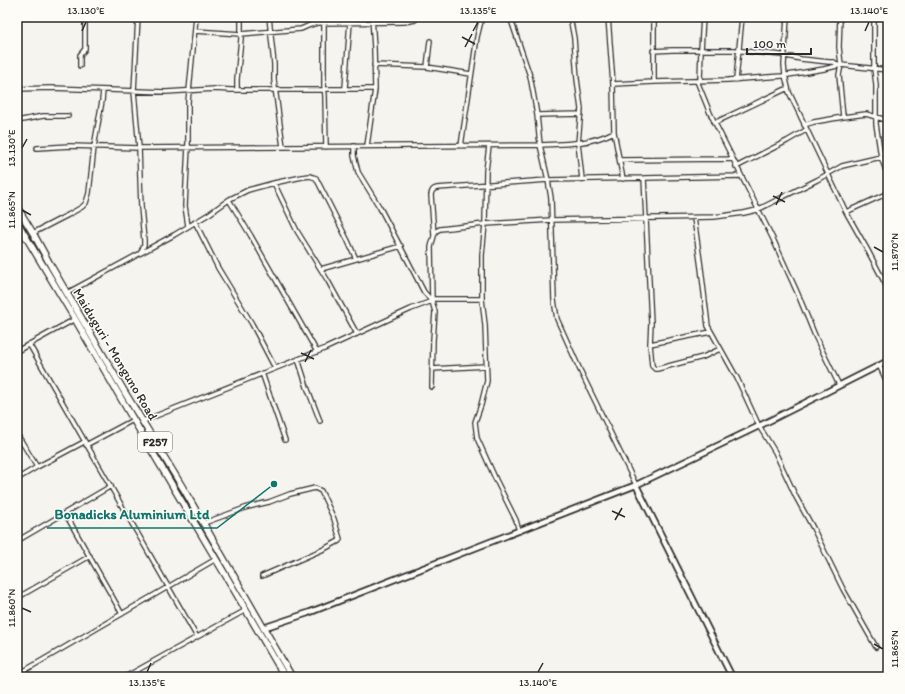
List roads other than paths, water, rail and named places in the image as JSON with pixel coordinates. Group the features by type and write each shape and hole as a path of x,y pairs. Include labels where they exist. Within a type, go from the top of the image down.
{"main road":[{"name":"Maiduguri - Monguno Road","path":"17,207 67,293 78,317 133,420 285,677"},
{"name":"Maiduguri - Monguno Road","path":"17,222 20,231 78,317 204,523 292,677"}],"street":[{"path":"17,18 28,17"},
{"path":"80,66 80,55 85,49 85,17"},
{"path":"138,17 134,90 139,148 144,245 140,253"},
{"path":"188,226 185,199 188,147 188,102 196,17"},
{"path":"237,90 241,17"},
{"path":"269,17 275,90 282,147"},
{"path":"324,17 326,147"},
{"path":"367,146 375,89 372,17"},
{"path":"461,146 477,37 482,17"},
{"path":"510,17 530,76 537,115 540,145 548,180 554,300 557,320 636,486 732,677"},
{"path":"570,17 581,109 578,143 582,179"},
{"path":"608,17 613,84 614,132 624,178"},
{"path":"654,17 654,82"},
{"path":"703,17 698,81 714,123 773,239 816,338 839,385"},
{"path":"736,80 742,17"},
{"path":"788,17 784,55 785,75 789,92 846,212 888,289"},
{"path":"840,17 839,47 843,117"},
{"path":"874,17 876,124 881,157 888,176"},
{"path":"195,31 241,34 301,29 310,25 323,23 404,22 415,20"},
{"path":"345,88 350,22"},
{"path":"427,67 430,41"},
{"path":"653,51 739,50 834,62 840,65"},
{"path":"374,65 427,67 471,74"},
{"path":"613,84 736,80 785,75 840,65 888,70"},
{"path":"17,89 51,88 166,92 214,89 375,89"},
{"path":"714,123 788,88"},
{"path":"33,233 73,213 86,204 89,193 94,146 103,90"},
{"path":"537,115 581,114"},
{"path":"804,125 814,122 866,114 888,120"},
{"path":"17,121 43,116 68,116"},
{"path":"736,168 806,130"},
{"path":"37,148 70,146 139,148 540,145 578,143 604,137 614,132"},
{"path":"354,146 354,156 358,172 401,246 424,292 432,300"},
{"path":"489,146 485,184 485,224 482,255 482,299 485,325 487,381 475,422 477,438 516,520 519,531"},
{"path":"432,387 435,312 432,300 431,247 436,231 440,229 485,224 551,220 694,218 744,213 757,210 828,175 842,166 881,157"},
{"path":"620,160 732,159"},
{"path":"67,293 174,235 229,200 248,190 306,176 316,178 348,240 356,259"},
{"path":"434,236 431,195 433,189 437,188 548,180 740,176"},
{"path":"644,178 652,366 655,369 703,357 720,349"},
{"path":"274,183 297,231 321,269 357,334"},
{"path":"846,212 888,193"},
{"path":"229,200 317,352"},
{"path":"694,218 708,326 775,452 842,589 876,647"},
{"path":"195,222 218,268 252,324 275,368"},
{"path":"321,269 401,246"},
{"path":"142,421 317,352 432,300 482,299"},
{"path":"17,351 78,317"},
{"path":"650,344 711,332"},
{"path":"29,344 85,444 198,636"},
{"path":"298,359 320,421"},
{"path":"263,628 308,613 636,486 760,426 888,361"},
{"path":"879,365 888,384"},
{"path":"432,369 486,366"},
{"path":"262,373 285,440"},
{"path":"17,479 37,467 133,420"},
{"path":"17,434 37,467"},
{"path":"17,540 111,486"},
{"path":"204,523 248,507 309,489 315,488 321,491 334,519 339,534 339,541 262,576"},
{"path":"65,513 122,614"},
{"path":"17,598 90,556"},
{"path":"17,675 216,559"},
{"path":"125,677 246,610"},
{"path":"17,664 22,672"}],"place":[{"name":"Bonadicks Aluminium Ltd","path":"274,484"}]}
